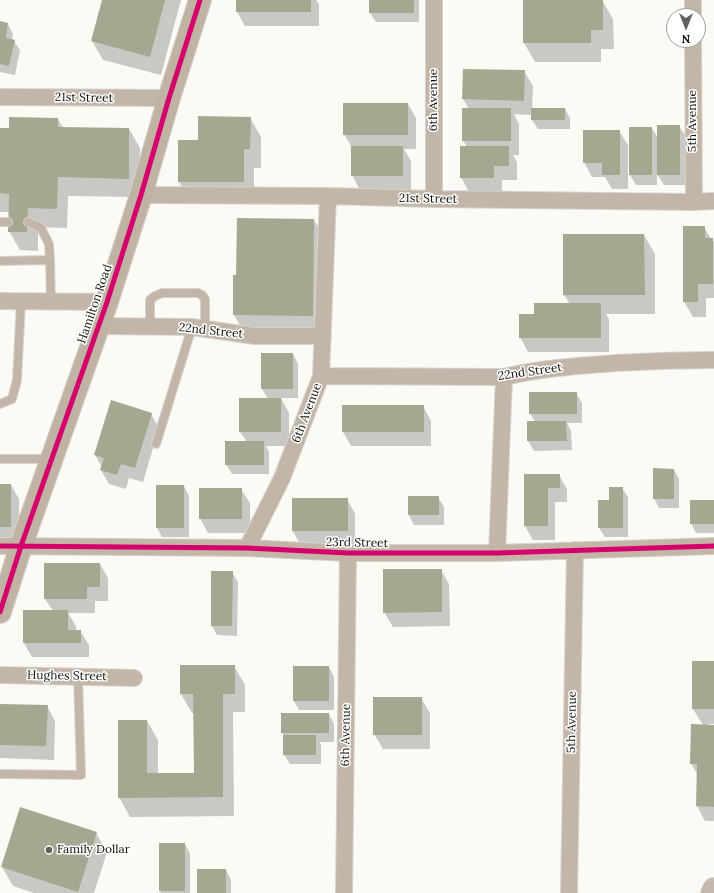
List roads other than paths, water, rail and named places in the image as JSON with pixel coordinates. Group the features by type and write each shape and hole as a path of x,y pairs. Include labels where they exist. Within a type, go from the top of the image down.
{"main road":[{"path":"712,893 714,889"}],"street":[{"name":"Hamilton Road","path":"0,612 21,546 98,326 108,302 200,0"},
{"name":"6th Avenue","path":"434,0 434,199"},
{"name":"5th Avenue","path":"693,48 694,202"},
{"name":"21st Street","path":"0,97 169,98"},
{"name":"21st Street","path":"141,195 328,196 434,199 694,202 714,201"},
{"name":"6th Avenue","path":"247,548 282,478 321,376 328,196"},
{"path":"0,301 108,302"},
{"name":"22nd Street","path":"98,326 199,328 256,336 323,336"},
{"name":"22nd Street","path":"321,376 504,378 525,372 549,368 668,360 714,360"},
{"path":"497,553 504,378"},
{"name":"23rd Street","path":"0,546 247,548 348,553 497,553 714,546"},
{"name":"5th Avenue","path":"568,893 575,550"},
{"name":"6th Avenue","path":"344,893 348,553"},
{"name":"Hughes Street","path":"0,675 134,678"}],"lane":[{"path":"28,222 41,228 49,244 51,302"},
{"path":"0,260 50,260"},
{"path":"150,327 150,300 155,296 162,293 198,293 205,299 199,328 156,444"},
{"path":"0,404 12,399 17,380 21,302"},
{"path":"0,459 52,459"},
{"path":"1,776 81,775 78,677"}],"place":[{"name":"Family Dollar","path":"49,850"}]}
